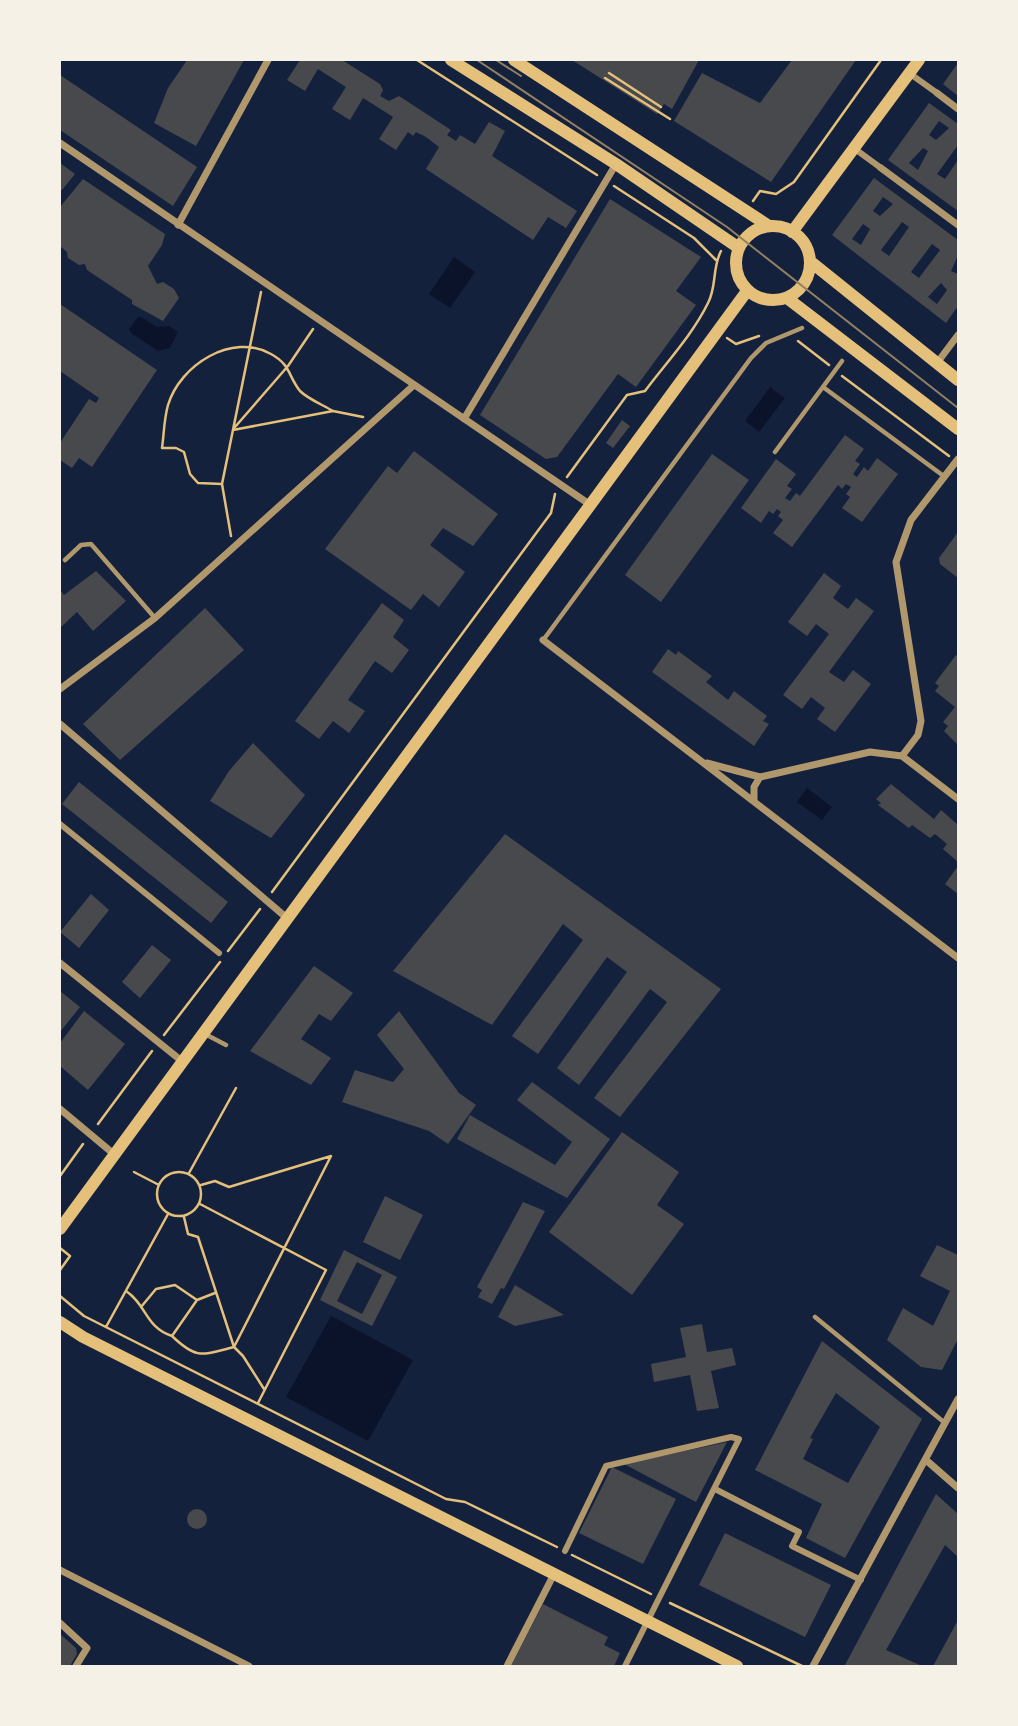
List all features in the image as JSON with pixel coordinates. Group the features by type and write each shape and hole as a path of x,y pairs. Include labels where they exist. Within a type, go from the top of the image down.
{"main road":[{"path":"451,60 616,164 733,244 736,271 747,291 770,301 787,298 808,277 811,262 806,247 792,232 769,226 745,213 514,60"},
{"path":"792,232 919,60"},
{"path":"733,244 769,226"},
{"path":"811,262 958,380"},
{"path":"60,1230 747,291"},
{"path":"787,298 958,429"},
{"path":"60,1322 83,1337 737,1667"}],"street":[{"path":"178,225 268,60"},
{"path":"909,73 958,109"},
{"path":"60,144 592,506"},
{"path":"854,148 958,225"},
{"path":"464,419 616,164"},
{"path":"937,363 958,335"},
{"path":"60,689 155,618 414,385"},
{"path":"902,756 918,735 920,720 897,562 911,520 958,459"},
{"path":"543,640 958,958"},
{"path":"60,724 288,919"},
{"path":"700,760 760,777 870,752 902,756 958,799"},
{"path":"754,802 754,787 760,777"},
{"path":"60,824 219,953"},
{"path":"60,963 183,1062"},
{"path":"60,1109 115,1154"},
{"path":"813,1667 958,1399"},
{"path":"565,1551 606,1466 731,1437 739,1439 625,1667"},
{"path":"926,1460 958,1488"},
{"path":"715,1489 799,1532 792,1546 862,1580"},
{"path":"60,1570 249,1667"},
{"path":"508,1667 554,1574"},
{"path":"60,1623 87,1648 76,1667"}],"lane":[{"path":"543,640 751,358 766,344 802,328"},
{"path":"775,452 842,361"},
{"path":"823,387 945,477"},
{"path":"65,560 81,545 91,544 155,618"},
{"path":"204,1033 226,1045"},
{"path":"815,1317 946,1423"}],"path":[{"path":"417,60 597,175"},
{"path":"745,213 760,191 776,194 794,181 881,60"},
{"path":"609,73 661,107"},
{"path":"605,78 670,119"},
{"path":"618,188 694,238 716,260"},
{"path":"565,478 627,395 645,391 699,318 713,288 716,260 733,244"},
{"path":"237,544 229,534 222,484 258,298 266,285"},
{"path":"699,318 706,322"},
{"path":"233,430 288,366 319,320"},
{"path":"695,327 699,331"},
{"path":"222,484 198,483 190,474 184,452 176,448 162,448 168,405 178,385 215,352 249,346 270,353 288,366 301,391 333,411"},
{"path":"839,373 949,457"},
{"path":"233,430 333,411 361,415 369,425"},
{"path":"268,898 551,513 556,493"},
{"path":"162,1038 261,908"},
{"path":"95,1128 154,1048"},
{"path":"188,1173 236,1088"},
{"path":"60,1176 88,1138"},
{"path":"126,1291 141,1307 156,1331 172,1336 188,1351 204,1356 234,1347 331,1156 229,1187 215,1181 201,1185"},
{"path":"134,1172 159,1185"},
{"path":"173,1172 188,1173 201,1185 200,1204 184,1217 168,1214 158,1202 159,1185 173,1172"},
{"path":"200,1204 326,1270 258,1404"},
{"path":"106,1327 168,1214"},
{"path":"184,1217 188,1234 198,1237 234,1347 265,1390"},
{"path":"60,1248 70,1256 60,1270"},
{"path":"141,1307 156,1289 175,1285 197,1300"},
{"path":"172,1336 197,1300 216,1293"},
{"path":"60,1296 84,1316 446,1499 465,1502 776,1657 802,1667"}],"water":[{"path":"454,257 475,272 450,308 429,294"},
{"path":"139,316 157,327 169,326 178,332 170,348 158,351 131,333 129,329"},
{"path":"770,387 785,398 759,432 745,421"},
{"path":"807,788 832,807 822,820 797,802"},
{"path":"331,1316 413,1360 368,1441 286,1397"}],"building":[{"path":"187,60 244,60 196,146 154,123 168,88"},
{"path":"300,60 342,60 380,84 383,90 380,96 389,101 399,96 451,130 447,135 456,141 460,135 475,144 489,122 505,131 492,156 577,211 566,228 548,217 533,240 426,169 439,147 426,137 416,132 413,136 408,132 396,150 379,139 393,117 379,108 363,98 350,120 332,109 346,87 318,69 305,91 287,80"},
{"path":"572,60 699,60 672,109 664,104 657,114"},
{"path":"792,60 856,60 771,182 674,121 702,73 760,103"},
{"path":"958,63 958,96 943,84"},
{"path":"60,75 197,167 173,206 60,130"},
{"path":"929,103 958,124 958,145 937,174 945,179 958,160 958,211 888,160","holes":["939,121 949,128 936,140 929,135","923,148 928,151 918,170 909,163"]},
{"path":"60,163 75,174 62,190 60,189"},
{"path":"874,178 958,240 958,255 951,271 958,274 958,306 946,323 832,235","holes":["883,197 893,204 880,216 873,211","902,222 909,227 889,256 881,250","863,224 870,229 861,245 852,239","932,244 940,250 919,278 911,272","941,283 947,290 937,304 928,297"]},
{"path":"83,179 165,234 162,245 148,266 157,284 163,282 174,289 179,298 163,321 132,304 132,300 87,270 85,264 79,265 68,258 67,252 60,246 60,207"},
{"path":"610,199 701,257 676,291 696,305 636,387 618,374 557,457 546,459 480,415"},
{"path":"60,304 157,370 92,467 79,458 72,468 60,460 60,443 89,399 96,403 99,398 60,371"},
{"path":"622,420 630,426 613,448 606,443"},
{"path":"845,435 864,449 855,461 860,464 853,474 857,477 864,467 868,471 877,458 898,474 862,522 842,508 850,497 846,494 851,487 846,484 842,489 838,485 792,547 773,533 783,520 778,516 781,512 777,509 773,514 769,511 761,523 741,508 776,459 796,474 787,486 792,489 785,498 790,501 796,493 800,496"},
{"path":"414,451 498,514 473,546 443,528 430,545 465,572 439,607 423,594 411,610 325,549 388,466 397,473"},
{"path":"712,454 749,480 661,602 625,575"},
{"path":"958,532 958,578 940,564 939,558"},
{"path":"96,571 126,601 93,631 77,612 60,628 60,590 64,595"},
{"path":"824,573 841,586 833,598 848,609 856,598 874,611 829,672 844,682 853,670 871,684 835,732 817,719 825,708 811,697 802,709 783,695 829,634 816,624 807,636 788,622"},
{"path":"382,603 404,620 393,637 409,650 392,673 375,661 348,700 365,711 349,733 333,721 319,739 295,721"},
{"path":"205,608 244,650 120,760 83,724"},
{"path":"668,649 676,655 678,651 712,676 706,682 728,700 734,691 767,716 763,721 769,724 754,746 652,672"},
{"path":"956,655 958,745 944,731 948,726 943,722 955,707 935,691 939,686 935,683"},
{"path":"253,743 305,795 271,838 210,801 229,771"},
{"path":"79,782 228,902 211,923 62,804"},
{"path":"891,784 934,819 941,810 958,825 958,862 943,849 947,844 935,834 930,838 912,825 909,828 878,805 881,803 876,799"},
{"path":"505,834 721,989 620,1117 594,1098 667,1002 650,989 579,1085 557,1068 627,972 607,957 538,1054 512,1036 583,940 563,924 492,1025 393,971"},
{"path":"958,866 958,894 945,884"},
{"path":"91,894 109,910 79,948 60,932"},
{"path":"152,945 171,960 140,998 122,982"},
{"path":"314,966 353,993 331,1021 319,1014 301,1039 331,1058 311,1085 250,1051"},
{"path":"60,991 80,1007 60,1032"},
{"path":"84,1011 125,1044 88,1090 60,1066 60,1043"},
{"path":"399,1011 459,1093 476,1105 448,1144 429,1131 342,1102 355,1070 393,1082 404,1069 377,1035"},
{"path":"532,1082 610,1139 567,1198 457,1139 470,1115 555,1165 572,1142 517,1100"},
{"path":"622,1132 679,1172 657,1205 684,1224 632,1295 549,1232"},
{"path":"385,1196 423,1215 400,1260 363,1242"},
{"path":"523,1202 545,1211 504,1289 501,1288 492,1304 478,1297 482,1290 477,1287"},
{"path":"937,1245 958,1255 958,1339 942,1370 921,1367 887,1340 903,1308 933,1326 950,1291 920,1276"},
{"path":"344,1250 397,1277 372,1326 320,1300","holes":["357,1262 382,1275 362,1314 337,1301"]},
{"path":"515,1285 564,1315 515,1326 498,1317"},
{"path":"702,1324 707,1352 732,1348 736,1365 711,1371 719,1408 697,1411 690,1375 654,1382 651,1364 686,1357 680,1328"},
{"path":"822,1341 922,1419 845,1558 806,1538 822,1504 755,1470","holes":["836,1393 880,1427 848,1483 803,1459 813,1439 810,1438"]},
{"path":"727,1442 696,1502 624,1464"},
{"path":"612,1467 676,1499 643,1564 579,1533"},
{"path":"936,1494 958,1514 958,1557 945,1545 886,1650 922,1666 845,1665"},
{"path":"193,1509 201,1509 207,1519 201,1529 193,1529 187,1523 187,1515"},
{"path":"725,1533 831,1585 805,1637 699,1585"},
{"path":"543,1604 608,1637 604,1645 620,1653 614,1666 511,1666"},
{"path":"958,1620 958,1666 933,1666"},
{"path":"60,1634 76,1648 77,1654 70,1666 60,1666"}],"tram line":[{"path":"477,60 727,227 958,408"},
{"path":"496,60 521,76"}]}
